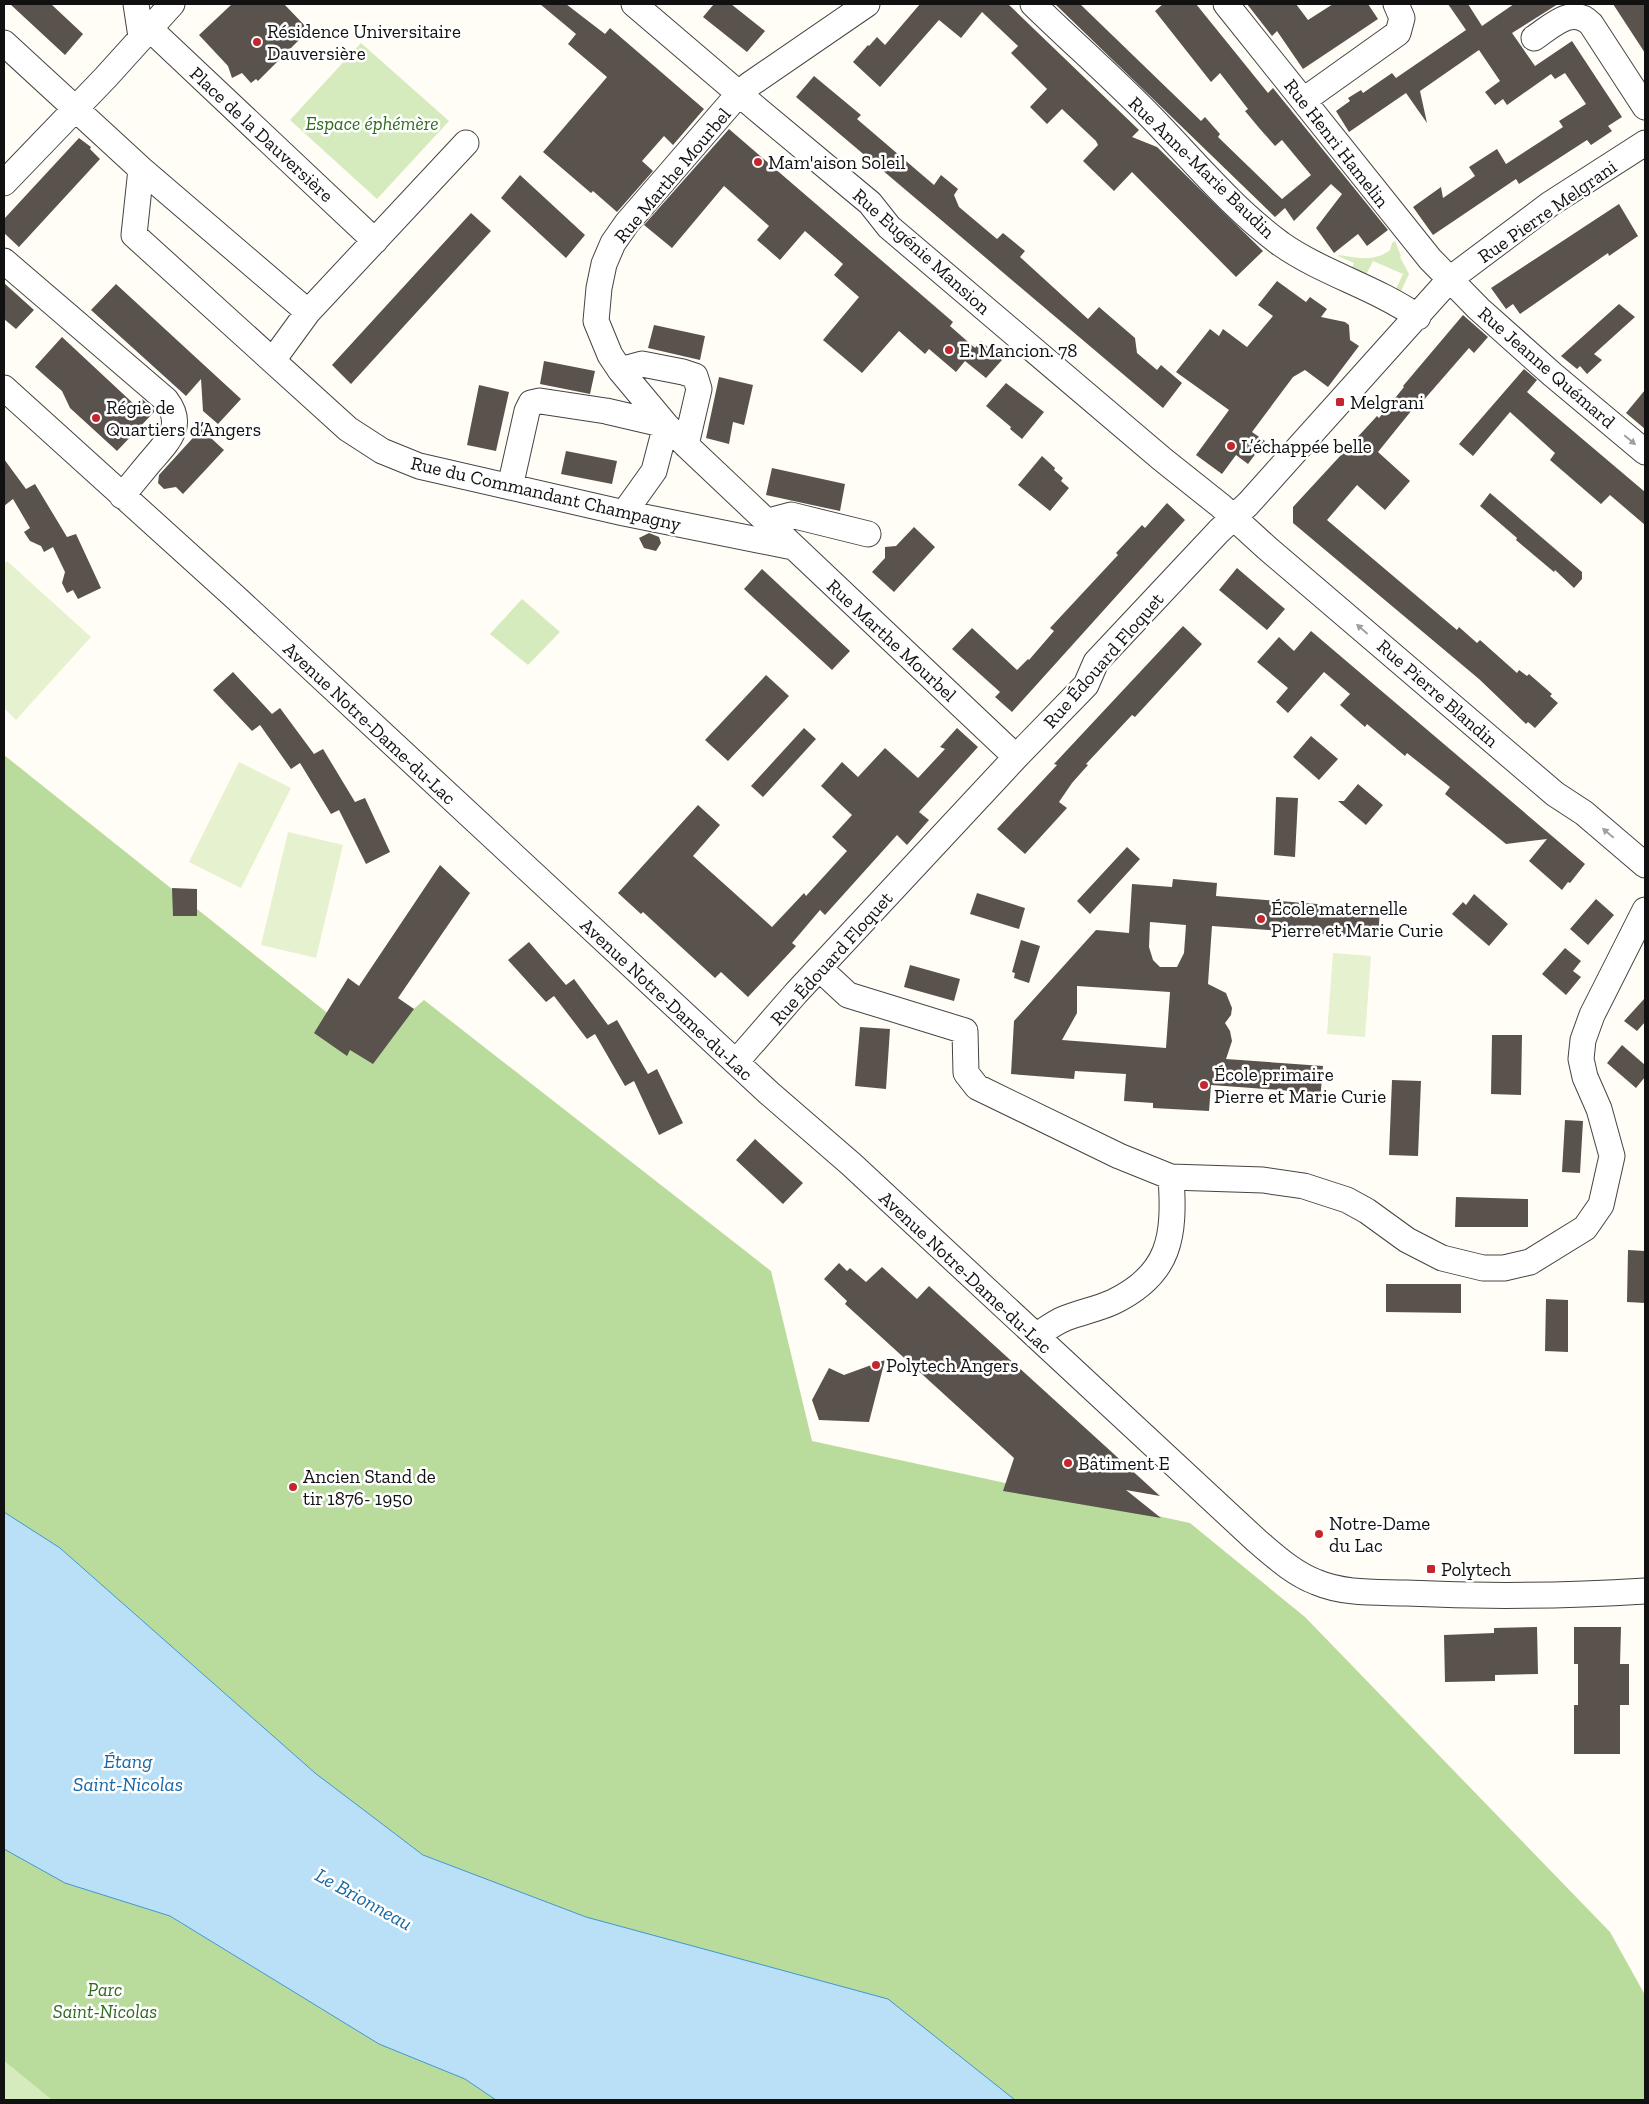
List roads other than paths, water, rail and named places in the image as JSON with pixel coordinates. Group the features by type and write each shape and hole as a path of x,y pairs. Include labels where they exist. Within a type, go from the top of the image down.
{"street":[{"path":"136,4 145,33"},
{"path":"4,183 172,4"},
{"name":"Rue Eugénie Mansion","path":"634,4 870,203 889,227 904,240 1162,459 1234,517"},
{"name":"Rue Marthe Mourbel","path":"867,4 749,85 627,223 613,243 604,264 598,288 596,321 610,355 666,426 1016,757"},
{"name":"Rue Anne-Marie Baudin","path":"1033,4 1150,116 1238,206 1280,243 1308,262 1396,302 1418,317"},
{"name":"Rue Henri Hamelin","path":"1226,4 1397,219 1430,259 1450,279"},
{"path":"1304,100 1398,33 1402,18 1396,4"},
{"path":"1534,38 1571,15 1586,18 1592,24 1645,107"},
{"name":"Place de la Dauversière","path":"145,33 375,241"},
{"path":"4,43 140,169 308,312"},
{"path":"140,169 134,235 273,360 308,312 466,143"},
{"name":"Rue Pierre Melgrani","path":"1450,279 1550,204 1645,144"},
{"path":"4,261 166,400 171,407 175,423 171,437 122,496"},
{"name":"Rue Édouard Floquet","path":"736,1062 1016,757 1086,686 1096,662 1248,504 1418,317 1450,279"},
{"name":"Rue Jeanne Quémard","path":"1450,279 1553,375 1645,452"},
{"name":"Rue du Commandant Champagny","path":"273,360 348,429 382,451 419,466 624,513 793,547"},
{"path":"620,370 642,364 694,376 699,389 686,445"},
{"name":"Avenue Notre-Dame-du-Lac","path":"4,388 242,604 736,1062 851,1164 1291,1570 1317,1582 1343,1590 1444,1595 1525,1596 1645,1591"},
{"path":"510,487 527,411 531,403 540,400 606,411 666,426 654,471 624,513"},
{"path":"768,524 776,519 791,515 868,534"},
{"name":"Rue Pierre Blandin","path":"1234,517 1267,548 1555,794 1584,814 1645,865"},
{"path":"820,969 848,995 964,1031 966,1073 977,1087 1083,1139 1171,1177 1263,1180 1304,1186 1347,1200 1367,1211 1407,1240 1442,1258 1483,1268 1504,1268 1530,1262 1585,1228 1601,1205 1612,1156 1599,1109 1585,1077 1581,1059 1583,1040 1592,1015 1645,910"},
{"path":"1036,1336 1063,1319 1113,1302 1145,1283 1163,1259 1172,1232 1171,1177"}],"water":[{"name":"Étang Saint-Nicolas","path":"4,1512 60,1548 315,1773 423,1855 586,1917 888,1999 1015,2100 496,2100 465,2079 379,2044 170,1916 65,1883 4,1849"}],"place":[{"name":"Résidence Universitaire Dauversière","path":"257,42"},
{"name":"Mam'aison Soleil","path":"758,162"},
{"name":"E. Mancion. 78","path":"949,350"},
{"name":"Melgrani","path":"1340,402"},
{"name":"Régie de Quartiers d’Angers","path":"96,418"},
{"name":"L’échappée belle","path":"1231,446"},
{"name":"École maternelle Pierre et Marie Curie","path":"1261,919"},
{"name":"École primaire Pierre et Marie Curie","path":"1204,1085"},
{"name":"Polytech Angers","path":"876,1365"},
{"name":"Bâtiment E","path":"1068,1463"},
{"name":"Ancien Stand de tir 1876- 1950","path":"293,1487"},
{"name":"Notre-Dame du Lac","path":"1319,1534"},
{"name":"Polytech","path":"1431,1569"}],"park label":[{"name":"Espace éphémère","path":"372,123"},
{"name":"Parc Saint-Nicolas","path":"105,2000"}],"water label":[{"name":"Le Brionneau","path":"364,1899"}]}
